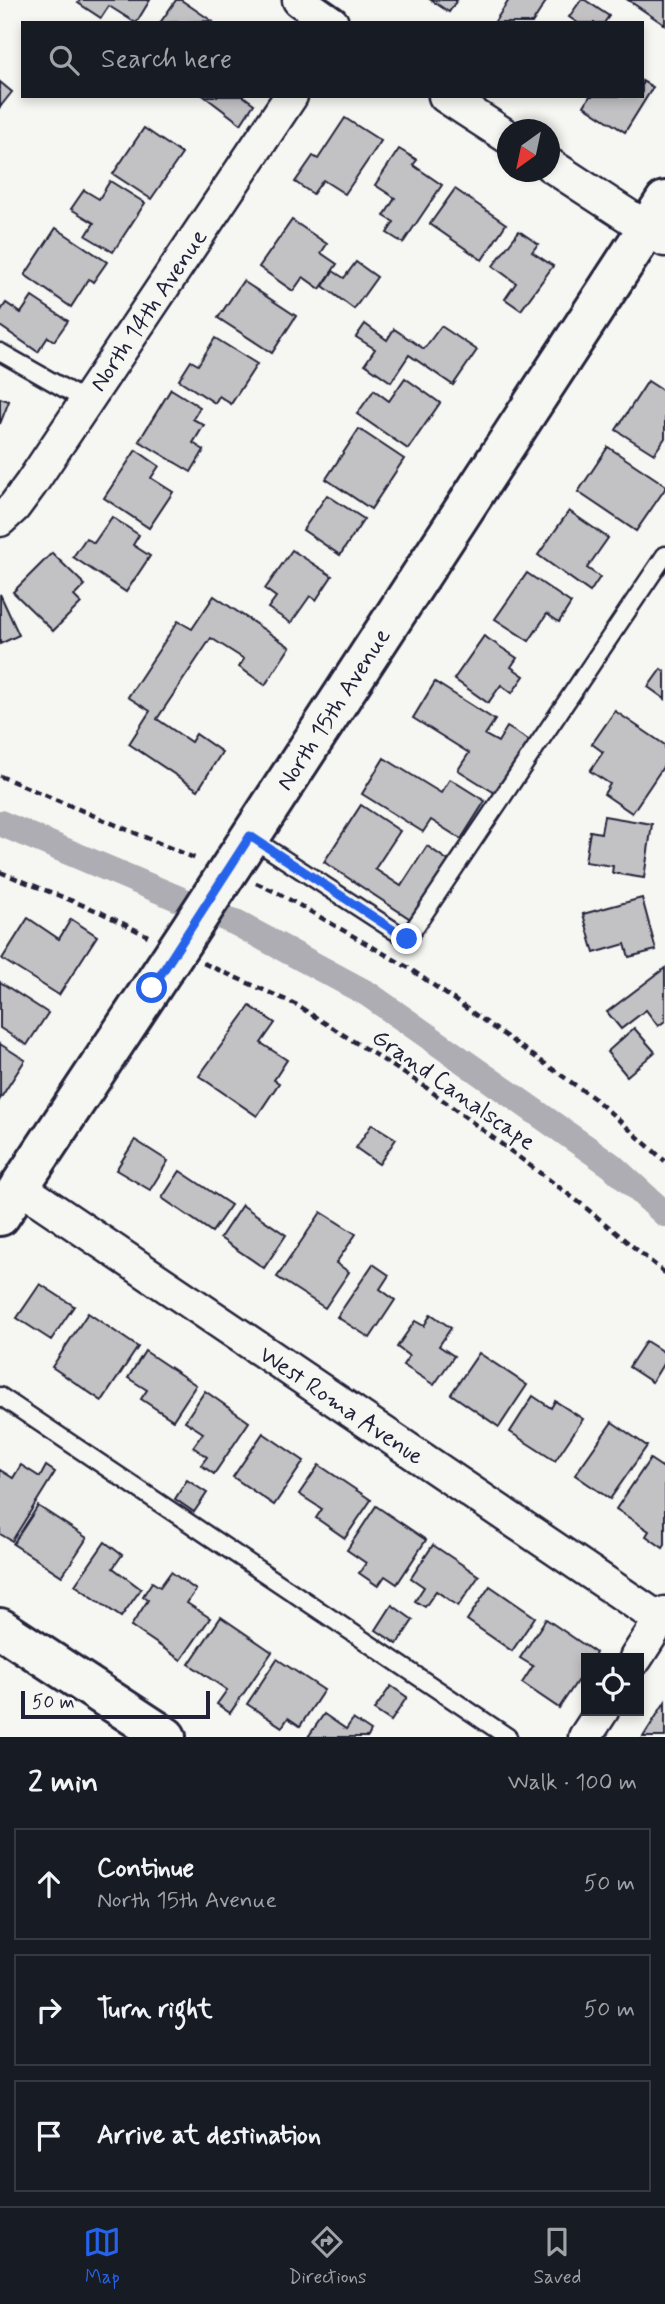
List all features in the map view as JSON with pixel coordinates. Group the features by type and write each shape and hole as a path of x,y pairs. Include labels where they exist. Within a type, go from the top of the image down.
{"street":[{"path":"299,0 329,21"},
{"name":"North 14th Avenue","path":"0,520 14,507 88,401 289,98"},
{"path":"448,98 497,130"},
{"path":"560,170 659,224"},
{"name":"North 15th Avenue","path":"10,1202 195,950 227,874 250,836 659,224"},
{"name":"West Roma Avenue","path":"10,1202 664,1619"},
{"path":"640,1653 664,1619"},
{"path":"0,1628 166,1737"},
{"path":"585,1737 599,1716"}],"lane":[{"path":"0,352 88,401"},
{"path":"250,836 407,939 665,555"},
{"path":"0,1396 508,1737"}],"path":[{"path":"0,776 227,874 278,893 409,968 595,1099 665,1161"},
{"path":"0,872 100,912 144,934"},
{"name":"Grand Canalscape","path":"195,950 295,1004 424,1086 569,1195 665,1273"}],"building":[{"path":"80,0 150,0 137,21 109,6 101,18 78,3"},
{"path":"176,0 181,0 212,21 161,21"},
{"path":"431,0 457,0 449,12"},
{"path":"509,0 547,0 533,21 495,21"},
{"path":"581,0 609,16 605,21 575,21 569,17"},
{"path":"628,0 665,0 665,25"},
{"path":"0,82 12,92 0,107"},
{"path":"644,82 653,87 625,132 584,106 589,98 644,98"},
{"path":"207,98 246,98 254,104 241,124"},
{"path":"345,118 381,141 345,194 323,180 313,194 295,182 313,156 318,159"},
{"path":"144,128 182,154 151,199 113,174"},
{"path":"399,149 417,160 413,165 442,185 403,243 387,233 394,222 384,216 395,198 375,185"},
{"path":"110,181 145,203 113,252 86,236 94,223 71,209 84,190 99,199"},
{"path":"455,189 506,224 482,260 430,224"},
{"path":"292,220 327,244 321,253 337,264 320,289 303,277 293,291 259,267"},
{"path":"56,228 107,262 93,282 89,279 71,307 25,275"},
{"path":"519,231 538,244 532,252 553,266 521,310 505,299 516,283 493,266"},
{"path":"356,262 377,277 354,309 323,286 333,271 344,278"},
{"path":"243,281 296,316 272,353 218,318"},
{"path":"32,297 68,321 54,341 48,337 38,352 0,326 0,312 6,303 21,313"},
{"path":"365,324 387,340 394,329 424,349 441,326 477,350 453,385 409,355 391,382 365,364 375,349 356,337"},
{"path":"215,338 257,364 231,404 219,396 215,403 179,380 191,361 198,365"},
{"path":"405,378 440,403 408,449 357,414 374,390 389,401"},
{"path":"648,381 665,392 665,438 654,454 616,430"},
{"path":"171,389 200,407 193,419 204,425 193,443 204,450 191,472 139,441"},
{"path":"0,398 9,401 0,424"},
{"path":"359,429 404,459 371,509 326,479"},
{"path":"608,447 665,485 665,489 636,531 578,492"},
{"path":"136,450 159,466 151,478 173,492 149,528 104,498"},
{"path":"327,495 364,519 340,555 303,530"},
{"path":"569,511 608,538 587,568 600,577 590,592 538,555"},
{"path":"112,517 139,535 133,545 150,556 126,592 73,557 86,538 94,543"},
{"path":"292,550 332,576 316,600 310,596 291,623 268,608 276,597 265,589"},
{"path":"52,553 85,585 74,596 81,603 53,631 13,592"},
{"path":"527,573 571,603 559,622 547,614 529,641 495,619"},
{"path":"0,594 19,635 0,644"},
{"path":"214,596 290,647 265,685 239,667 244,659 211,638 157,719 191,742 196,734 222,752 198,790 129,744 150,711 128,697 178,621 192,629"},
{"path":"484,636 517,658 511,667 524,676 512,693 501,685 488,703 454,679"},
{"path":"661,669 665,672 665,699 648,687"},
{"path":"435,682 495,720 485,735 498,742 507,727 532,742 498,795 458,770 469,753 413,718"},
{"path":"615,711 665,745 665,764 632,813 604,794 610,784 590,771 603,752 592,744"},
{"path":"384,758 441,793 450,779 485,801 461,839 431,820 423,832 362,794"},
{"path":"361,805 400,831 375,869 401,886 427,846 450,862 412,920 324,862"},
{"path":"604,816 652,824 644,878 612,873 613,866 585,862 590,831 601,833"},
{"path":"642,898 656,950 629,957 625,944 594,953 583,914"},
{"path":"28,918 59,939 71,919 97,936 59,995 2,959"},
{"path":"665,968 665,1021 658,1026 646,1010 621,1029 607,1012"},
{"path":"0,982 48,1013 27,1045 0,1028"},
{"path":"250,1006 275,1023 261,1043 287,1060 274,1080 279,1083 257,1116 199,1076"},
{"path":"634,1028 655,1052 627,1076 607,1052"},
{"path":"0,1044 25,1060 0,1099"},
{"path":"372,1124 396,1139 379,1164 356,1148"},
{"path":"135,1140 168,1161 150,1190 116,1170"},
{"path":"180,1171 231,1205 212,1232 162,1198"},
{"path":"242,1205 286,1235 264,1268 220,1238"},
{"path":"321,1212 356,1234 336,1263 349,1272 325,1308 277,1277"},
{"path":"373,1264 389,1275 380,1289 395,1300 370,1338 337,1317"},
{"path":"40,1284 74,1306 51,1340 17,1318"},
{"path":"88,1313 138,1347 102,1401 52,1367"},
{"path":"431,1314 451,1328 439,1346 454,1356 434,1385 403,1365 409,1356 397,1347 415,1321 424,1326"},
{"path":"646,1341 665,1353 665,1361 652,1382 629,1367"},
{"path":"145,1351 196,1385 173,1420 141,1399 147,1390 128,1378"},
{"path":"479,1353 527,1385 499,1427 451,1394"},
{"path":"205,1391 249,1422 214,1474 201,1465 207,1457 193,1447 203,1433 185,1421"},
{"path":"533,1396 551,1408 555,1401 583,1419 555,1461 510,1432"},
{"path":"612,1422 647,1446 610,1499 575,1475"},
{"path":"263,1433 304,1461 274,1505 233,1477"},
{"path":"650,1459 665,1469 663,1548 646,1536 649,1531 616,1509"},
{"path":"21,1465 40,1477 46,1466 55,1472 12,1541 0,1534 0,1470 13,1478"},
{"path":"319,1465 371,1500 345,1538 316,1518 322,1509 299,1494"},
{"path":"187,1480 207,1493 194,1512 175,1499"},
{"path":"38,1506 87,1538 62,1576 13,1544"},
{"path":"376,1506 426,1540 397,1584 385,1576 378,1586 359,1573 366,1563 347,1550"},
{"path":"105,1542 122,1555 113,1568 141,1589 121,1617 75,1585"},
{"path":"433,1545 479,1576 458,1606 436,1591 425,1607 415,1601 424,1587 411,1578"},
{"path":"171,1572 196,1590 187,1603 210,1618 181,1660 131,1626 148,1600 143,1596 152,1582 160,1587"},
{"path":"490,1586 535,1617 512,1651 467,1620"},
{"path":"392,1605 413,1620 397,1644 376,1630"},
{"path":"221,1617 272,1652 230,1713 217,1704 227,1690 189,1664"},
{"path":"546,1619 596,1653 581,1653 581,1675 559,1708 522,1683 533,1666 520,1658"},
{"path":"277,1659 324,1690 300,1726 288,1718 282,1727 247,1704"},
{"path":"391,1686 407,1697 391,1721 374,1710"},
{"path":"665,1702 665,1737 643,1737"},
{"path":"324,1714 346,1729 353,1719 371,1731 368,1737 308,1737"}],"waterway":[{"path":"0,823 236,923 368,994 611,1165 665,1214"}],"route":[{"path":"152,988 250,836 407,939"}]}
